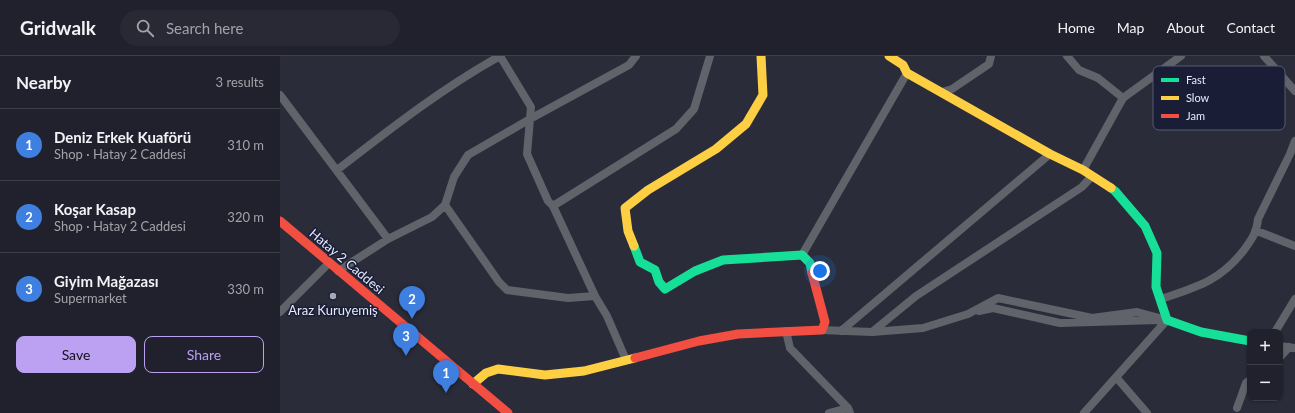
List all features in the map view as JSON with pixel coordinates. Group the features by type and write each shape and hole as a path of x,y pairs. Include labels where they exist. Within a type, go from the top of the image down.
{"street":[{"path":"337,170 436,95 500,56 531,107 527,154 548,201 553,206 595,296 607,316 626,360"},
{"path":"338,271 388,239 432,217 445,205 454,177 468,155 629,64 636,56"},
{"path":"553,206 676,129 694,109 710,56"},
{"path":"761,56 763,94 746,124 716,148 648,190 625,208 628,230 640,262 656,270 659,282 665,289 695,271 723,260 802,255 810,263 825,322 822,330"},
{"path":"889,56 903,65 907,73 1050,154 1083,170 1115,191 1145,226 1157,254 1156,287 1161,299 1166,320"},
{"path":"942,92 952,89 988,64 991,56"},
{"path":"1066,56 1079,70 1098,78 1123,98"},
{"path":"1167,66 1181,56"},
{"path":"1264,56 1273,66"},
{"path":"802,255 907,73"},
{"path":"1083,170 1123,98 1153,76"},
{"path":"1285,80 1295,91"},
{"path":"280,95 388,239"},
{"path":"1161,299 1198,286 1221,275 1236,261 1257,230 1258,219 1292,155 1295,141"},
{"path":"841,331 1050,154"},
{"path":"872,332 916,296 1082,187 1092,176"},
{"path":"445,205 499,282 507,290 568,298 595,296"},
{"name":"Hatay 2 Caddesi","path":"280,221 508,413"},
{"path":"1257,230 1295,246"},
{"path":"280,312 329,263"},
{"path":"872,332 923,328 968,314 998,298 1092,318 1137,312 1202,332 1247,340"},
{"path":"1277,329 1295,299"},
{"path":"474,384 486,373 498,369 545,375 584,371 699,341 738,334 822,330 872,332 930,330 979,311 993,308 1060,323 1166,320"},
{"path":"1084,413 1166,320"},
{"path":"786,331 790,348 849,411"},
{"path":"1283,354 1292,347"},
{"path":"1116,377 1147,413"},
{"path":"1236,408 1247,382"},
{"path":"829,413 849,411"}],"traffic: fast":[{"path":"1111,188 1145,226 1157,253 1156,287 1167,320 1201,332 1247,340"},
{"path":"634,246 640,262 655,270 659,282 665,289 695,271 723,260 802,255 810,263 812,273"}],"traffic: slow":[{"path":"634,246 628,231 625,208 648,190 716,149 746,124 763,95 761,56"},
{"path":"889,56 903,65 907,73 1050,154 1083,170 1111,188"},
{"path":"473,384 486,373 498,369 545,375 584,371 635,358"}],"traffic: jam":[{"path":"280,221 508,413"},
{"path":"635,358 699,341 738,334 822,330 825,322 812,273"}],"place":[{"name":"Araz Kuruyemiş","path":"333,296"},
{"name":"Koşar Kasap","path":"412,319"},
{"name":"Giyim Mağazası","path":"406,356"},
{"name":"Deniz Erkek Kuaförü","path":"446,393"}]}
